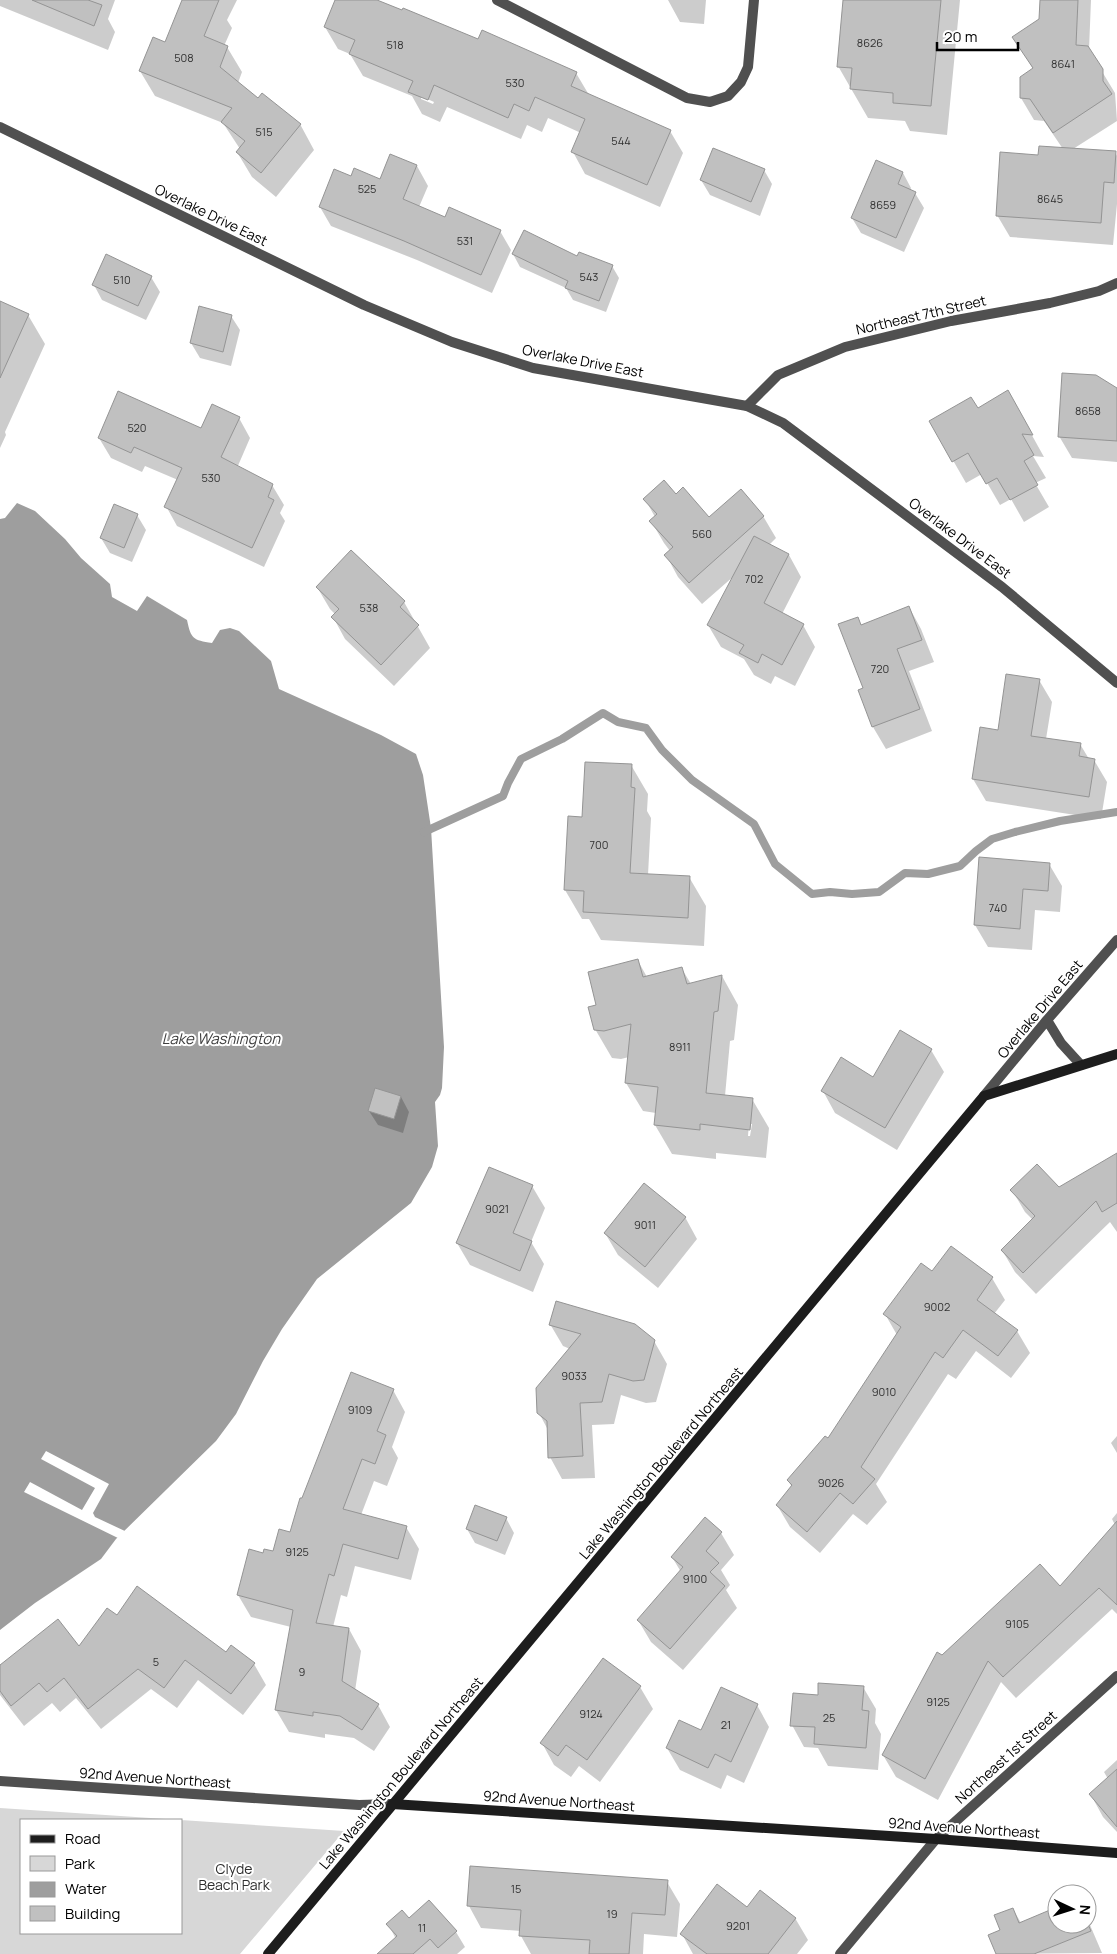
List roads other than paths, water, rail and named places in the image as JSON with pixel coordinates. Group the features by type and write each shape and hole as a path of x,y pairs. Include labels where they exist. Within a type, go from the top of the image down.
{"main road":[{"path":"984,1096 1117,1054"},
{"name":"Lake Washington Boulevard Northeast","path":"268,1954 984,1096"},
{"name":"92nd Avenue Northeast","path":"392,1804 936,1839 1117,1853"}],"street":[{"path":"497,0 687,98 710,102 728,96 741,82 748,67 754,0"},
{"name":"Overlake Drive East","path":"0,127 364,305 452,342 533,368 747,406 782,423 867,484 1002,587 1117,683"},
{"name":"Northeast 7th Street","path":"747,406 778,375 845,347 951,321 1050,303 1099,291 1117,283"},
{"name":"Overlake Drive East","path":"984,1096 1117,940"},
{"path":"1047,1020 1062,1043 1082,1066"},
{"name":"Northeast 1st Street","path":"840,1954 936,1839 1117,1676"},
{"name":"92nd Avenue Northeast","path":"0,1781 350,1805 392,1804"}],"water":[{"name":"Lake Washington","path":"17,503 35,511 65,539 81,558 110,584 112,597 137,611 147,596 187,620 194,638 201,641 212,643 220,630 230,628 239,631 271,661 279,689 381,735 416,754 423,775 431,828 444,1047 442,1088 435,1102 438,1146 432,1167 411,1203 317,1279 282,1329 236,1414 216,1441 116,1539 101,1559 35,1603 0,1630 0,519 5,518"}],"waterway":[{"path":"424,832 503,796 521,759 562,739 603,713 618,722 646,728 662,750 692,780 754,824 775,864 812,894 879,892 905,873 928,874 960,866 992,839 1060,821 1117,812"}],"park label":[{"name":"Clyde Beach Park","path":"234,1878"}]}
